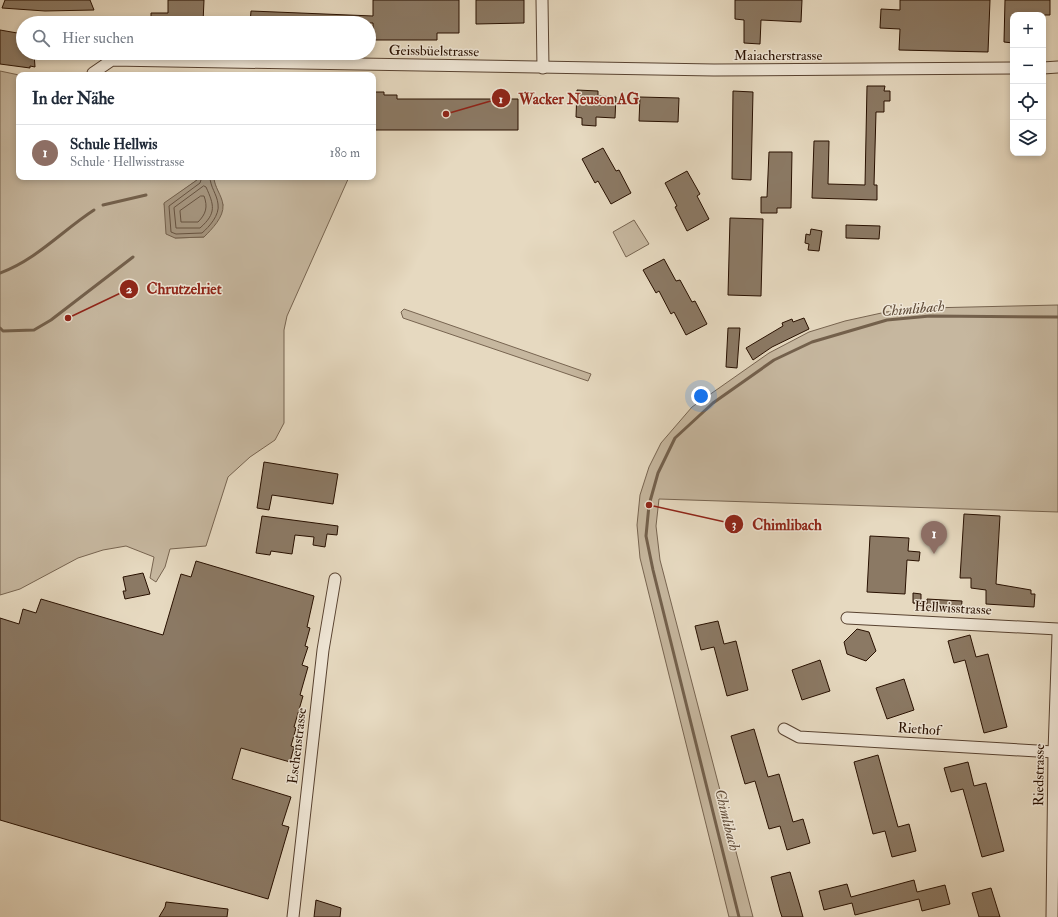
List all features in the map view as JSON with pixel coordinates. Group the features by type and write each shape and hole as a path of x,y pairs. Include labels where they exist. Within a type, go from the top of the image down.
{"street":[{"path":"542,0 543,68"},
{"name":"Geissbüelstrasse","path":"94,72 112,60 543,68"},
{"path":"1046,68 1058,67"},
{"name":"Maiacherstrasse","path":"543,68 714,70 1010,68"},
{"name":"Eschenstrasse","path":"293,917 323,650 335,579"},
{"name":"Hellwisstrasse","path":"847,618 1058,629"},
{"name":"Riedstrasse","path":"1052,917 1054,752 1058,634"},
{"name":"Riethof","path":"784,729 799,737 1054,752"}],"shaded area":[{"path":"0,71 16,74 16,180 197,180 164,204 175,238 204,237 223,205 214,180 348,180 287,316 284,330 284,423 275,440 250,457 228,477 206,546 170,549 165,567 156,582 150,578 154,557 126,546 103,550 78,558 20,589 0,595"},
{"path":"634,220 649,244 626,257 613,232"},
{"path":"1058,305 1058,512 659,499 656,526 660,560 753,917 729,917 640,558 637,525 640,495 649,467 661,443 692,407 769,353 809,332 845,321 886,312 927,308"},
{"path":"404,309 591,374 588,381 403,318 401,312"}],"water":[{"path":"197,180 214,180 223,209 220,218 214,227 204,237 175,238 166,234 164,203"}],"building":[{"path":"5,0 90,0 94,10 45,11 2,8"},
{"path":"168,0 204,0 203,16 151,16 151,13 168,13"},
{"path":"373,0 459,0 459,33 437,33 437,40 376,40 376,16 373,16"},
{"path":"476,0 524,0 524,23 476,24"},
{"path":"735,0 802,0 801,22 761,20 760,44 744,43 744,20 735,19"},
{"path":"900,0 990,0 988,52 899,50 900,29 880,28 881,9 900,10"},
{"path":"1005,0 1050,0 1050,15 1046,15 1046,12 1010,12 1010,43 1004,42"},
{"path":"251,11 373,16 251,16"},
{"path":"0,30 16,33 16,60 34,60 35,67 30,66 30,68 0,64"},
{"path":"867,86 885,86 884,91 890,91 890,101 884,101 884,112 876,112 874,185 877,185 877,200 812,198 814,141 829,141 828,184 865,185"},
{"path":"577,90 598,91 598,96 616,97 615,118 596,117 596,126 582,125 582,118 576,117"},
{"path":"733,91 753,92 751,180 732,179"},
{"path":"376,92 384,92 384,95 397,95 397,99 518,99 518,130 376,130"},
{"path":"640,97 679,98 678,122 639,121"},
{"path":"603,148 616,171 619,170 631,193 611,204 598,181 595,183 582,159"},
{"path":"769,152 792,152 791,208 777,208 777,213 761,213 761,197 767,197"},
{"path":"687,171 700,194 697,196 709,219 687,231 675,207 677,206 665,183"},
{"path":"730,218 763,219 761,296 728,295"},
{"path":"846,225 880,226 879,239 846,238"},
{"path":"811,229 822,231 819,251 808,250 809,244 805,243 806,234 810,235"},
{"path":"664,259 676,281 680,280 692,302 695,301 707,324 686,335 674,312 671,314 659,291 656,293 643,270"},
{"path":"804,318 809,329 772,347 753,360 746,348 783,326 782,323 792,319 793,322"},
{"path":"728,328 740,328 737,368 726,367"},
{"path":"264,462 338,474 333,504 272,495 269,510 257,508"},
{"path":"964,514 1000,516 996,584 1031,590 1031,594 1035,594 1034,607 986,604 986,590 971,588 971,578 960,578"},
{"path":"262,516 338,526 337,535 327,534 325,547 313,545 314,537 295,535 292,554 271,551 270,555 256,553"},
{"path":"870,536 909,538 908,551 920,552 919,561 907,560 905,594 867,592"},
{"path":"196,561 314,596 307,627 310,628 305,646 308,647 302,665 308,667 300,695 303,696 294,727 296,728 291,746 294,747 290,762 241,748 232,779 291,797 282,825 289,827 268,899 0,820 0,618 19,624 23,609 36,613 41,599 163,635 181,574 191,577"},
{"path":"143,573 150,594 125,599 123,591 126,591 123,577"},
{"path":"913,593 921,594 921,604 913,603"},
{"path":"927,599 962,601 961,612 927,610"},
{"path":"718,621 724,644 736,641 748,690 727,696 714,647 701,650 695,626"},
{"path":"857,629 869,632 876,651 866,661 847,654 844,642"},
{"path":"970,635 976,657 988,654 1007,727 984,733 965,660 954,663 948,641"},
{"path":"820,660 830,691 802,700 792,670"},
{"path":"904,679 914,710 887,719 876,688"},
{"path":"754,729 768,777 779,774 793,822 803,819 810,843 787,850 780,826 769,829 755,781 745,784 731,736"},
{"path":"878,755 898,827 909,824 916,851 892,857 885,831 873,834 854,762"},
{"path":"968,762 974,786 986,783 1004,851 982,857 963,789 951,792 944,768"},
{"path":"790,872 803,917 782,917 780,911 771,877"},
{"path":"914,880 917,892 945,885 950,904 922,911 919,899 855,915 852,903 824,910 819,891 847,884 851,897"},
{"path":"991,888 1000,917 979,917 972,893"},
{"path":"316,900 341,908 340,917 314,917"},
{"path":"166,902 228,909 227,917 159,917 165,907"}],"waterway":[{"path":"103,205 146,195"},
{"path":"0,273 37,253 94,210"},
{"path":"0,328 3,331 34,330 51,320 133,257"},
{"name":"Chimlibach","path":"739,917 653,570 646,536 649,505 658,473 675,438 713,403 774,360 812,342 887,320 930,316 1058,317"}],"place":[{"name":"Wacker Neuson AG","path":"446,114"},
{"name":"Chrutzelriet","path":"68,318"},
{"name":"Chimlibach","path":"649,505"},
{"name":"Schule Hellwis","path":"934,554"}]}
